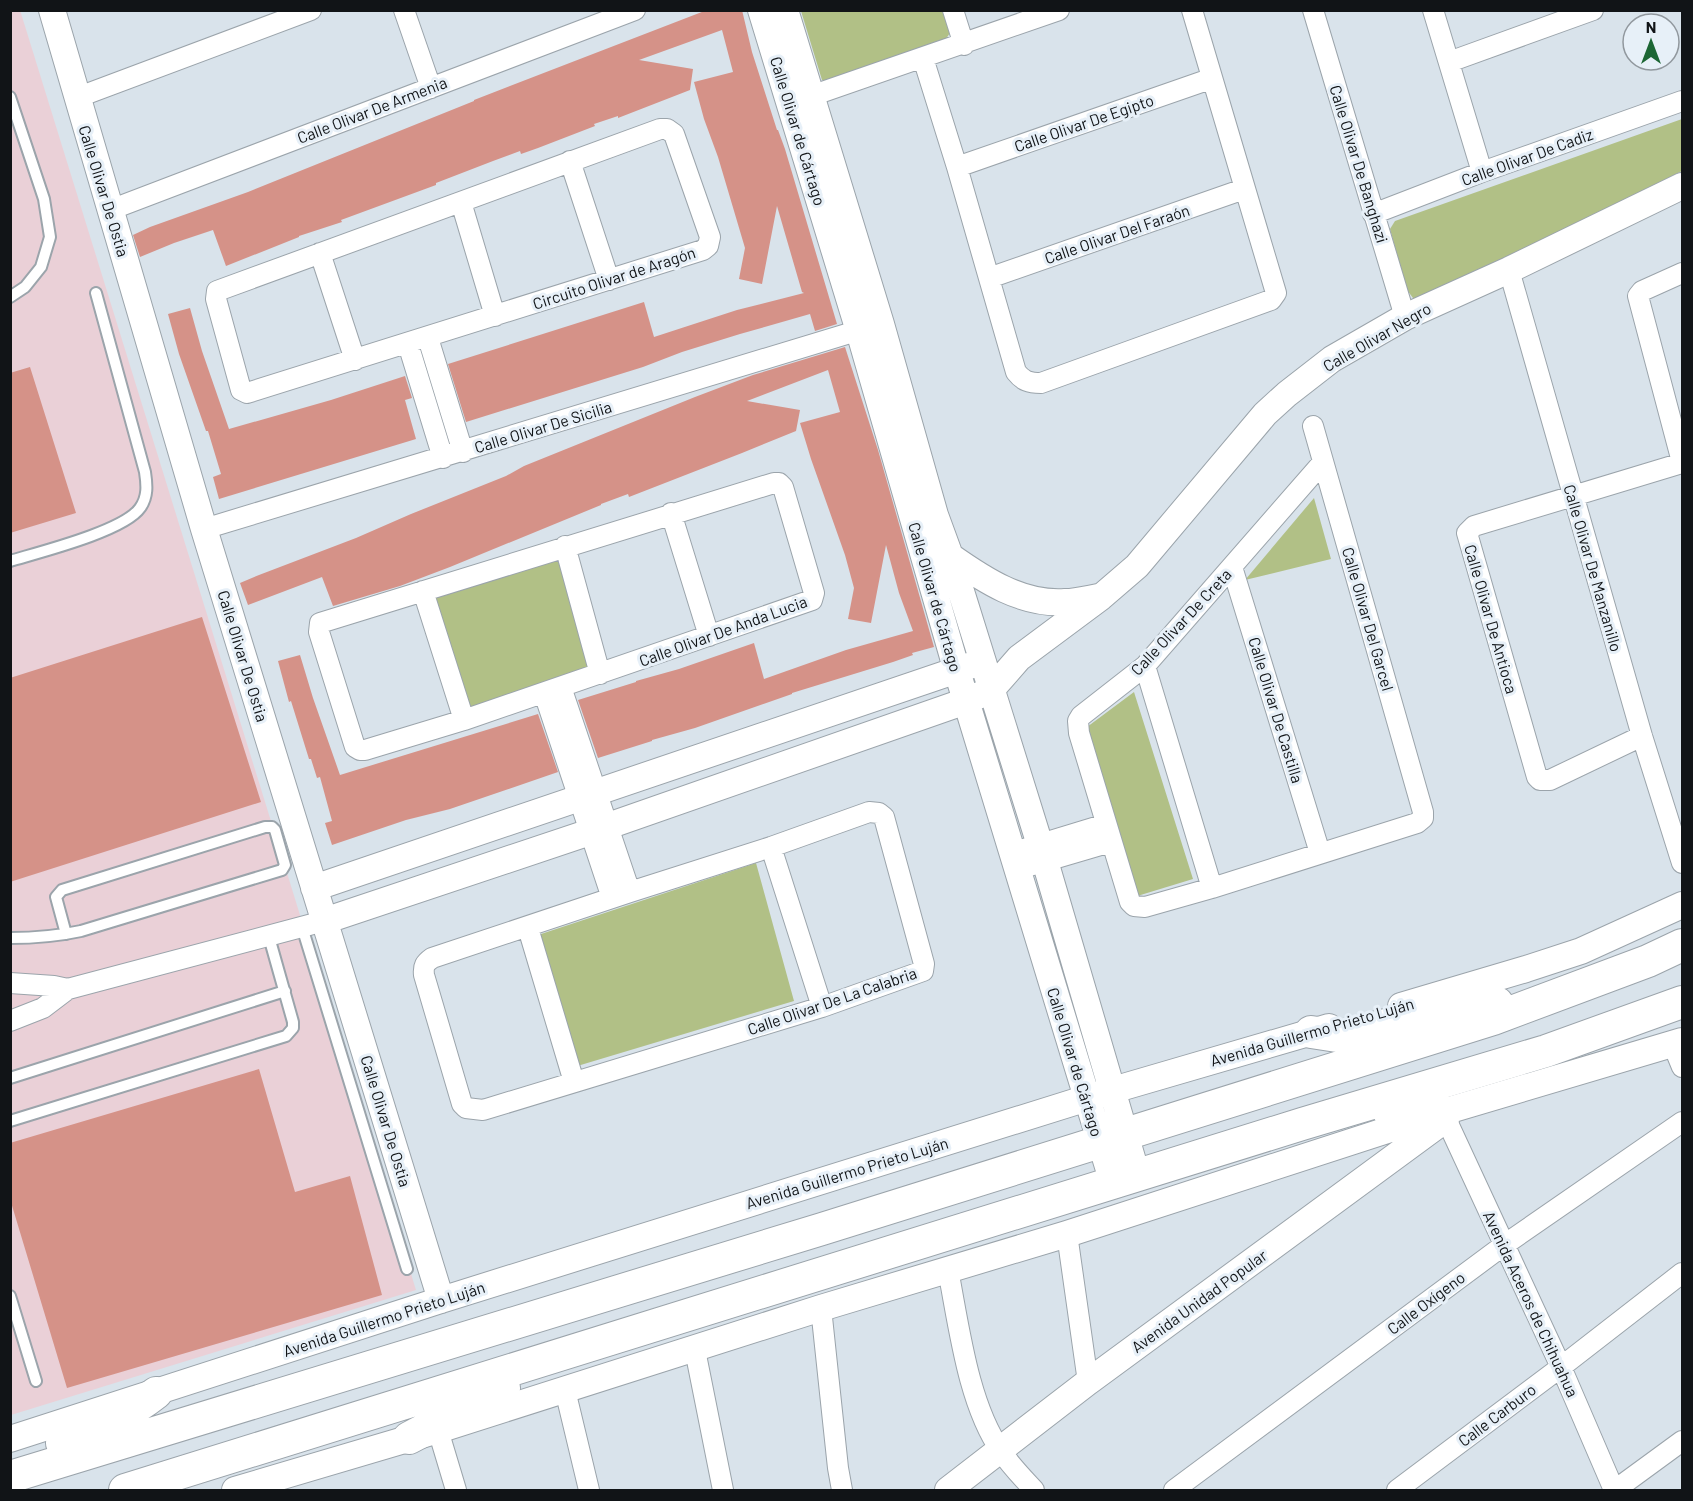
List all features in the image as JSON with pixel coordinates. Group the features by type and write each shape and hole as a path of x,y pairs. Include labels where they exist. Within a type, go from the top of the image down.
{"main road":[{"path":"10,1477 1493,1019 1648,961 1683,945"},
{"path":"1311,1032 1344,1035 1449,1009 1549,998"},
{"path":"125,1491 1302,1124 1546,1052 1683,1002"},
{"path":"1302,1124 1413,1109 1431,1108 1445,1115"},
{"path":"424,1434 492,1394 561,1366 594,1344"},
{"path":"10,1463 111,1422 135,1410 156,1393"}],"street":[{"name":"Calle Olivar De Ostia","path":"51,10 204,529 314,888 305,926 441,1300"},
{"path":"76,98 311,10"},
{"path":"404,10 431,88"},
{"name":"Calle Olivar De Armenia","path":"110,210 635,10"},
{"name":"Calle Olivar de Cártago","path":"761,10 950,556 1113,1090 1112,1138"},
{"name":"Calle Olivar de Cártago","path":"785,10 811,96 957,671 1086,1099 1112,1138 1125,1179"},
{"path":"953,10 964,45"},
{"path":"811,96 964,45 1059,10"},
{"path":"923,58 1016,372 1030,383 1041,383 1274,297 1276,287 1210,79 1192,10"},
{"name":"Calle Olivar De Banghazi","path":"1313,10 1405,317"},
{"path":"1433,10 1482,172"},
{"path":"1449,62 1593,10"},
{"name":"Calle Olivar De Egipto","path":"957,167 1210,79"},
{"name":"Calle Olivar De Cadiz","path":"1373,214 1482,172 1683,101"},
{"name":"Circuito Olivar de Aragón","path":"660,129 671,130 710,237 708,246 703,250 247,393 241,390 216,293 461,202 660,129"},
{"path":"570,161 609,280"},
{"name":"Calle Olivar Negro","path":"991,690 1019,658 1101,597 1137,566 1265,414 1279,400 1332,359 1405,317 1509,270 1683,186"},
{"name":"Calle Olivar Del Faraón","path":"989,278 1244,189"},
{"path":"461,202 495,316"},
{"path":"320,253 355,360"},
{"name":"Calle Olivar De Manzanillo","path":"1509,270 1642,736 1683,863"},
{"path":"1683,273 1642,291 1638,296 1683,463"},
{"name":"Calle Olivar De Sicilia","path":"204,529 870,327"},
{"path":"428,338 463,452"},
{"path":"408,344 443,458"},
{"name":"Calle Olivar Del Garcel","path":"1313,426 1423,812"},
{"name":"Calle Olivar De Creta","path":"1323,462 1145,666 1081,716 1078,722 1079,733 1108,833 1130,902 1134,906 1145,907 1212,888 1417,823 1423,818 1423,812"},
{"name":"Calle Olivar De Antioca","path":"1642,736 1550,780 1540,780 1537,777 1467,537 1470,528 1683,463"},
{"name":"Calle Olivar De Anda Lucia","path":"778,483 783,487 814,598 464,720 365,750 355,747 319,632 320,623 565,546 778,483"},
{"path":"671,513 709,636"},
{"path":"565,546 600,674"},
{"path":"950,556 980,577 1009,592 1038,601 1064,602 1101,597"},
{"name":"Calle Olivar De Castilla","path":"1232,567 1320,853"},
{"path":"423,591 464,720"},
{"path":"314,888 982,661 1019,658"},
{"path":"1145,666 1212,888"},
{"path":"553,690 621,895"},
{"path":"10,1021 43,1008 68,990 305,926 599,829 966,701 991,690"},
{"name":"Calle Olivar De La Calabria","path":"869,812 879,813 884,817 924,969 919,973 822,1007 483,1110 476,1111 466,1108 462,1104 423,968 426,963 432,958 621,895 771,847 869,812"},
{"path":"1014,862 1108,833"},
{"path":"771,847 822,1007"},
{"name":"Avenida Guillermo Prieto Luján","path":"10,1439 441,1300 1113,1090 1526,969 1581,951 1683,905"},
{"path":"528,927 574,1082"},
{"path":"10,983 54,986 68,990"},
{"path":"235,1491 695,1350 821,1308 1067,1234 1445,1115 1679,1051"},
{"name":"Avenida Aceros de Chihuahua","path":"1445,1115 1561,1367 1614,1491"},
{"name":"Avenida Unidad Popular","path":"948,1491 1088,1382 1445,1115"},
{"name":"Calle Oxígeno","path":"1174,1491 1504,1245 1683,1122"},
{"path":"1067,1234 1088,1382"},
{"path":"948,1270 973,1390 979,1407 1000,1450 1034,1491"},
{"name":"Calle Carburo","path":"1397,1491 1683,1273"},
{"path":"821,1308 842,1491"},
{"path":"695,1350 723,1491"},
{"path":"565,1390 589,1491"},
{"path":"424,1434 456,1491"},
{"path":"1614,1491 1683,1441"}],"lane":[{"path":"10,97 44,199 50,237 41,267 25,287 10,297"},
{"path":"10,561 127,521 140,509 146,496 145,472 96,293"},
{"path":"10,938 66,934 282,870 285,865 275,830 269,826 62,890 56,897 66,934"},
{"path":"305,926 407,1269"},
{"path":"10,1121 286,1036 290,1033 293,1022 269,937"},
{"path":"10,1078 285,991"},
{"path":"10,1296 36,1381"}],"shaded area":[{"path":"20,10 416,1290 11,1415 10,11"}],"green space":[{"path":"801,11 943,11 950,33 945,40 831,83 822,80"},
{"path":"1682,119 1682,171 1425,298 1413,298 1407,290 1390,229 1395,221"},
{"path":"1314,498 1331,559 1245,580"},
{"path":"555,550 592,676 464,720 424,591"},
{"path":"1134,692 1193,879 1134,897 1083,730"},
{"path":"756,863 794,1001 574,1067 535,936"}],"building":[{"path":"707,10 742,10 752,52 785,149 837,324 815,331 810,314 682,352 643,367 466,422 448,364 644,302 654,337 737,310 804,293 777,206 762,284 739,279 745,248 694,82 733,72 722,30 639,60 693,69 690,90 618,118 618,116 594,124 595,126 538,148 521,154 520,151 493,161 226,266 213,230 140,257 133,235 150,227 248,192 474,100"},
{"path":"190,308 229,429 405,376 412,398 405,400 416,439 219,499 213,477 221,474 208,431 206,431 179,354 168,314"},
{"path":"845,347 878,450 934,647 792,693 695,728 598,758 578,700 754,643 764,679 846,650 913,631 899,593 886,545 871,623 848,619 854,588 800,423 840,412 828,370 747,401 800,410 796,431 742,453 629,497 628,494 601,504 400,586 333,606 322,577 248,605 240,583 356,538 506,476 524,466 695,397 753,375"},
{"path":"30,367 76,513 10,533 10,373"},
{"path":"202,617 261,802 10,882 10,678"},
{"path":"300,655 340,775 538,714 558,772 450,809 406,820 332,845 325,823 332,821 320,777 317,778 311,759 309,759 291,701 289,702 278,661"},
{"path":"259,1069 295,1192 350,1176 382,1295 67,1388 10,1199 10,1143"}]}
